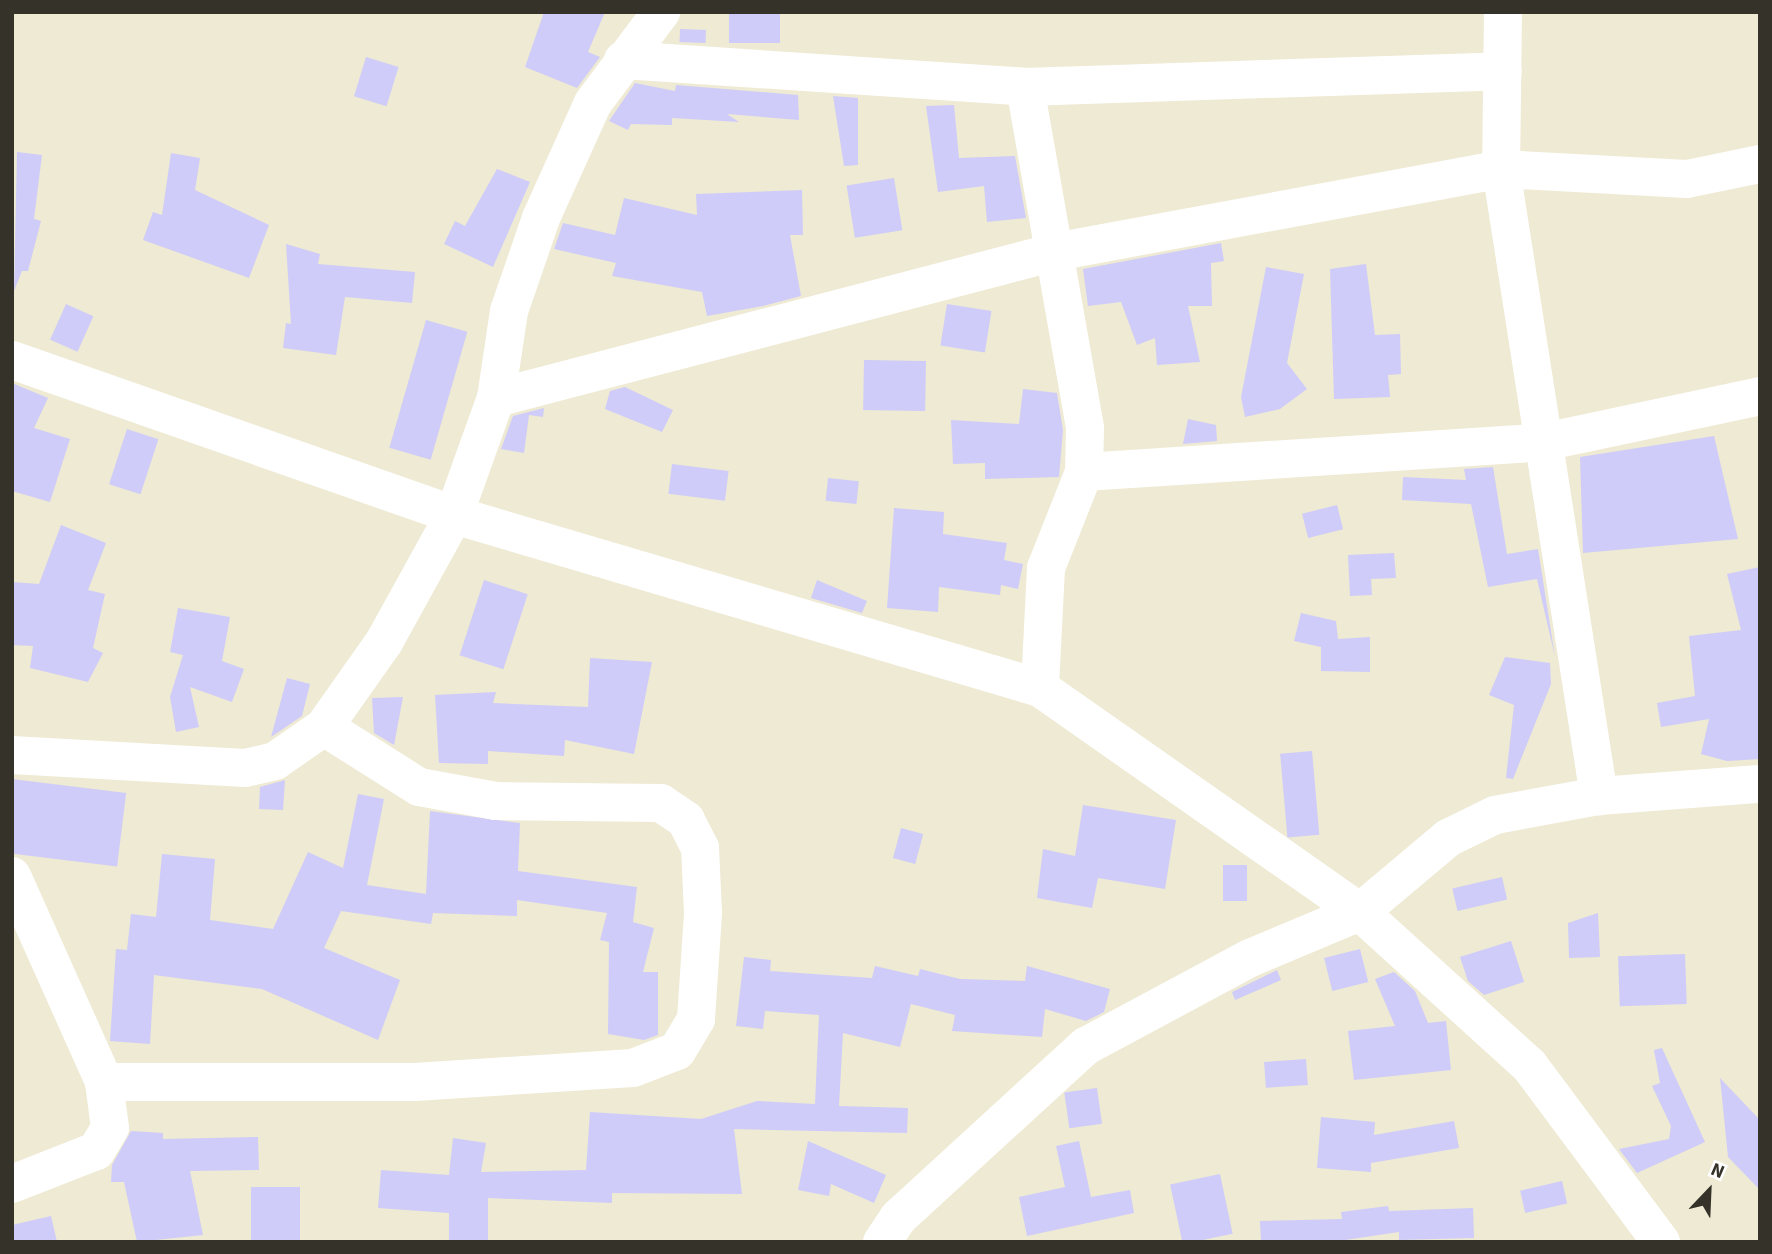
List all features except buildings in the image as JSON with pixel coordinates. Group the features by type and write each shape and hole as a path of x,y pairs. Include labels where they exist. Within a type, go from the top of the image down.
{"street":[{"path":"12,755 245,768 275,761 324,727 384,642 454,515 496,398 509,311 541,218 593,103 661,12"},
{"path":"1503,12 1501,169 1599,796"},
{"path":"623,61 1024,87 1503,71"},
{"path":"1024,87 1086,428 1084,472 1046,568 1040,688"},
{"path":"496,398 1055,252 1501,169 1688,178 1760,164"},
{"path":"12,360 454,515 1040,688 1360,912 1529,1065 1661,1242"},
{"path":"1084,472 1544,442 1760,396"},
{"path":"104,1082 415,1082 633,1068 677,1051 696,1019 703,913 700,848 686,820 661,803 496,800 419,787 324,727"},
{"path":"882,1242 898,1218 1086,1046 1250,958 1360,912 1448,838 1495,816 1599,796 1760,783"},
{"path":"12,876 104,1082 110,1128 96,1151 12,1184"}]}
